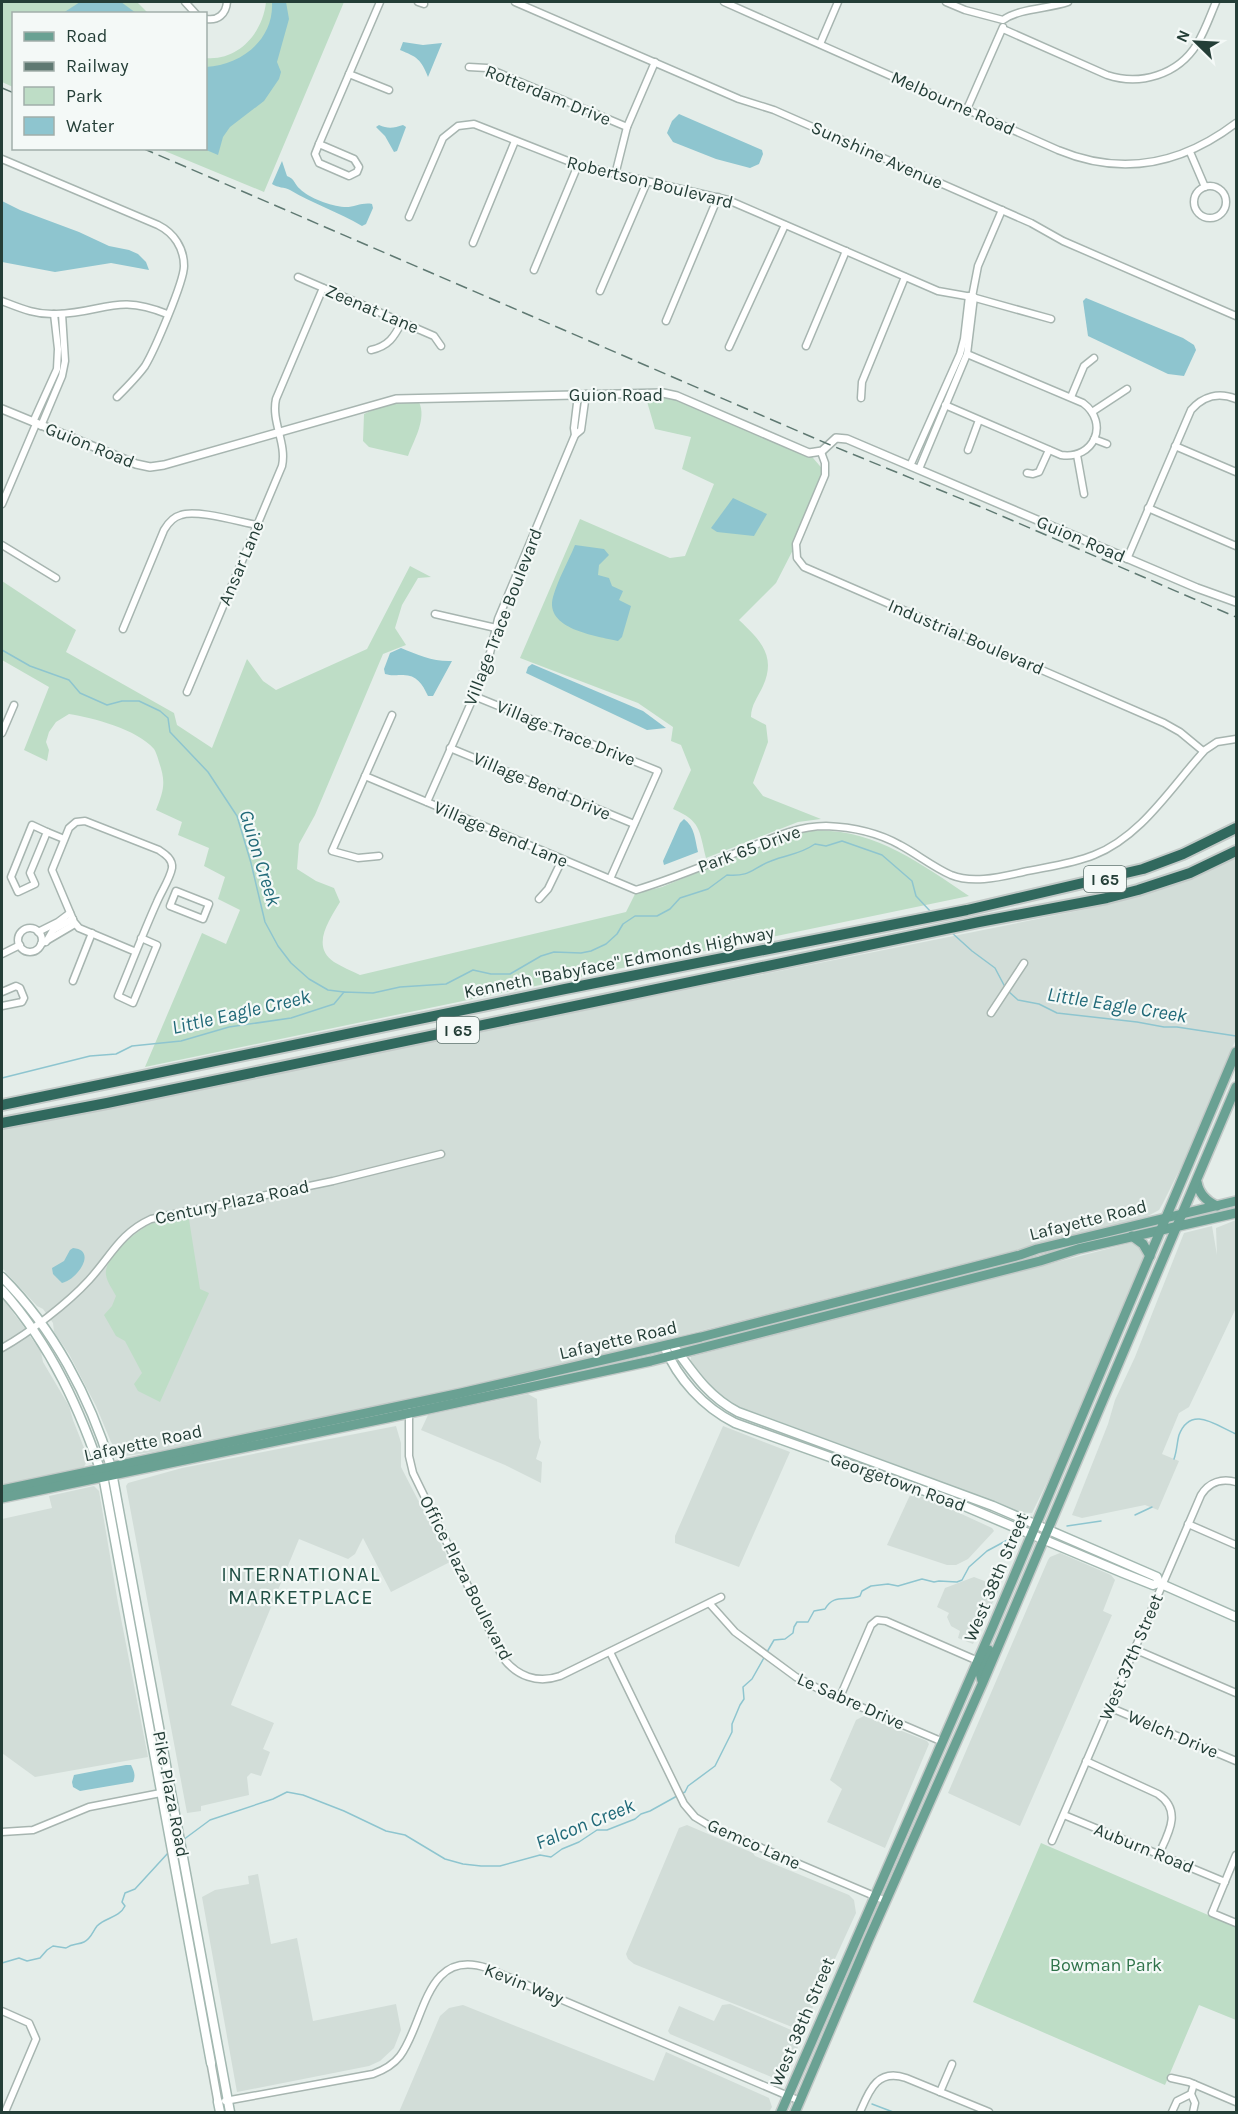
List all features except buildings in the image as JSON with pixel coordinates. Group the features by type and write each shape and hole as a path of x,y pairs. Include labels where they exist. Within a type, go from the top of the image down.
{"highway":[{"name":"Kenneth \"Babyface\" Edmonds Highway","path":"2,1105 967,910 1143,869 1183,854 1236,828"},
{"name":"Kenneth \"Babyface\" Edmonds Highway","path":"2,1123 1127,893 1181,876 1236,850"}],"main road":[{"name":"West 38th Street","path":"782,2112 1034,1530 1235,1055"},
{"name":"West 38th Street","path":"795,2112 931,1803 1179,1226 1236,1087"},
{"path":"1197,1182 1204,1197 1217,1206"},
{"name":"Lafayette Road","path":"408,1408 668,1345 1037,1249 1236,1201"},
{"name":"Lafayette Road","path":"2,1498 107,1472 668,1356 1132,1236 1236,1213"},
{"path":"1132,1236 1143,1244 1150,1256"},
{"path":"2,1277 65,1362 88,1407 107,1472"},
{"path":"2,1290 36,1325"},
{"path":"1107,1392 1103,1382 1117,1348 1116,1336"},
{"name":"Georgetown Road","path":"668,1345 679,1353 706,1389 722,1403 738,1412 976,1500 1034,1530"},
{"name":"Georgetown Road","path":"668,1345 668,1356 684,1381 709,1406 735,1423 1034,1530 1123,1573 1153,1584 1161,1584 1236,1617"},
{"path":"1090,1431 1090,1418 1098,1398 1094,1389"},
{"name":"Lafayette Road","path":"2,1490 107,1472"},
{"name":"Pike Plaza Road","path":"107,1472 166,1792 169,1833 211,2063"},
{"path":"983,1682 980,1676 989,1650 989,1635"},
{"path":"931,1803 936,1777 948,1748 943,1742"},
{"name":"Pike Plaza Road","path":"166,1792 177,1822 223,2101 230,2112"},
{"name":"Pike Plaza Road","path":"220,2112 223,2101"}],"street":[{"path":"207,19 221,16 227,2"},
{"path":"319,144 355,160 359,167 357,172 347,175 318,162 315,154 319,144 380,2"},
{"name":"Sunshine Avenue","path":"515,2 739,99 774,110 1034,224 1063,241 1236,316"},
{"name":"Melbourne Road","path":"724,2 1062,152 1095,161 1140,164 1167,159 1190,152 1208,143 1236,123"},
{"path":"820,44 838,2"},
{"path":"946,2 965,10 1003,20 1011,15 1068,2"},
{"path":"1003,29 1104,74 1122,79 1141,79 1167,71 1187,57 1200,40 1216,2"},
{"path":"967,109 1003,29 1003,20"},
{"path":"615,175 627,127 655,62"},
{"name":"Rotterdam Drive","path":"469,67 487,68 627,127"},
{"path":"349,74 389,90"},
{"name":"Robertson Boulevard","path":"409,218 442,140 448,132 467,124 479,125 578,165 718,197 938,291 972,297 1051,319"},
{"path":"472,243 516,141"},
{"path":"1190,152 1205,187"},
{"path":"2,159 164,228 178,244 184,264 182,279 145,365 117,397"},
{"path":"534,270 578,165"},
{"path":"600,291 646,182"},
{"path":"1205,187 1217,187 1226,198 1223,211 1214,217 1208,218 1201,214 1194,205 1196,195 1205,187"},
{"path":"666,321 718,197"},
{"path":"910,466 960,354 978,266 1002,210"},
{"path":"729,347 785,225"},
{"path":"806,346 846,251"},
{"name":"Zeenat Lane","path":"298,277 434,336 441,346"},
{"path":"861,398 862,382 905,277"},
{"name":"Ansar Lane","path":"187,692 283,459 283,449 274,410 276,399 323,288"},
{"path":"919,470 967,354 972,297"},
{"path":"2,301 30,312 58,314 125,303 146,306 167,314"},
{"path":"2,504 37,424 62,376 65,362 58,314"},
{"path":"371,350 381,348 393,340 402,322"},
{"path":"945,405 1061,455 1077,455 1089,447 1094,439 1097,426 1092,412 1084,404 967,354"},
{"path":"1071,397 1084,366 1094,358"},
{"path":"1092,412 1127,389"},
{"name":"Guion Road","path":"2,409 136,464 150,466 164,465 403,398 668,393 809,453 821,452 832,440 843,437 1127,559 1236,602"},
{"name":"Village Trace Boulevard","path":"427,802 474,696 490,653 498,619 576,435 581,430 582,394"},
{"path":"1127,559 1189,413 1196,405 1213,396 1224,395 1236,399"},
{"path":"968,450 979,420"},
{"path":"1094,439 1107,444"},
{"path":"1175,446 1236,472"},
{"path":"1027,472 1033,474 1039,472 1049,450"},
{"name":"Industrial Boulevard","path":"821,452 825,463 825,475 796,544 797,558 804,567 1164,723 1184,735 1203,752"},
{"path":"1077,455 1084,494"},
{"path":"1148,507 1236,546"},
{"path":"123,628 164,530 171,521 182,514 194,513 256,525"},
{"path":"2,546 56,578"},
{"path":"435,614 496,628"},
{"name":"Village Trace Drive","path":"474,696 658,771 634,824"},
{"path":"2,733 14,705"},
{"path":"379,856 358,858 332,851 392,716"},
{"path":"1203,752 1217,742 1236,739"},
{"name":"Village Bend Drive","path":"450,748 634,824"},
{"name":"Park 65 Drive","path":"636,890 788,832 811,827 852,828 873,833 897,843 947,873 961,878 992,878 1079,860 1107,849 1131,833 1203,752"},
{"name":"Village Bend Lane","path":"365,776 636,890"},
{"path":"136,952 79,928 73,918 52,872 64,839 73,823 83,820 163,853 170,860 172,868 141,938 136,952 118,996 134,1003 157,945 141,938"},
{"path":"610,879 634,824"},
{"path":"47,832 30,873 35,884 18,892 11,877 32,825 64,839"},
{"path":"539,899 548,889 562,860"},
{"path":"158,901 170,906 203,919 209,904 176,891 170,906"},
{"path":"38,932 58,922 73,918"},
{"path":"44,943 38,932 30,928 22,931 19,938 20,945 29,952 36,950 73,918"},
{"path":"73,981 92,933"},
{"path":"2,954 20,945"},
{"path":"991,1013 1024,963"},
{"path":"2,992 16,986 20,988 24,997 22,1002 2,1006"},
{"name":"Century Plaza Road","path":"2,1348 36,1325 85,1285 125,1236 147,1221 168,1214 333,1181 441,1154"},
{"name":"Office Plaza Boulevard","path":"408,1408 409,1456 413,1473 507,1664 524,1676 548,1679 560,1676 721,1598"},
{"name":"West 37th Street","path":"1052,1841 1161,1584 1204,1491 1218,1481 1236,1482"},
{"path":"1188,1524 1236,1545"},
{"name":"Le Sabre Drive","path":"710,1604 728,1626 770,1659 802,1680 943,1742"},
{"path":"840,1697 871,1625 877,1620 886,1621 978,1660"},
{"path":"1134,1649 1236,1693"},
{"name":"Gemco Lane","path":"610,1652 683,1802 693,1815 710,1826 886,1901"},
{"name":"Welch Drive","path":"1109,1707 1236,1761"},
{"path":"1086,1761 1158,1794 1167,1801 1173,1814 1173,1824 1158,1856"},
{"path":"2,1832 33,1830 89,1807 166,1792"},
{"name":"Auburn Road","path":"1064,1815 1225,1882"},
{"path":"1236,1855 1212,1912 1236,1923"},
{"name":"Kevin Way","path":"223,2101 373,2074 386,2068 403,2051 435,1981 452,1969 470,1965 487,1968 800,2101"},
{"path":"2,2011 27,2021 36,2039 5,2112"},
{"name":"Pike Plaza Road","path":"211,2063 223,2101"},
{"path":"940,2092 952,2064"},
{"path":"860,2112 869,2091 878,2080 889,2076 901,2076 989,2112"},
{"path":"1172,2078 1194,2084 1236,2102"},
{"path":"1193,2112 1195,2103 1191,2094 1194,2084"},
{"path":"1172,2112 1178,2101 1191,2094"}],"shaded area":[{"path":"1236,858 1236,1039 1188,1153 1163,1203 1159,1210 1146,1217 637,1347 364,1410 192,1446 126,1456 119,1454 111,1442 96,1406 69,1354 54,1332 53,1323 43,1309 37,1306 2,1268 2,1128 1087,909 1166,888 1195,878"},
{"path":"1236,1220 1236,1308 1189,1407 1179,1413 1162,1454 1179,1461 1158,1510 1145,1505 1082,1518 1072,1515 1108,1424 1115,1400 1135,1357 1184,1233 1212,1226 1217,1255 1216,1228"},
{"path":"1134,1242 1139,1244 1144,1256 1061,1454 1032,1513 1017,1512 744,1409 715,1392 690,1364 691,1357"},
{"path":"2,1298 41,1352 43,1362 69,1406 88,1458 84,1467 2,1486"},
{"path":"528,1394 537,1399 541,1442 536,1459 542,1462 541,1483 505,1465 421,1430 428,1415"},
{"path":"396,1426 401,1443 401,1467 450,1562 391,1592 363,1538 355,1554 348,1559 299,1539 231,1705 274,1723 263,1749 270,1752 261,1776 251,1773 247,1777 249,1795 201,1806 201,1811 187,1813 126,1486 128,1483 182,1468"},
{"path":"723,1426 790,1452 739,1567 675,1543 675,1536"},
{"path":"94,1486 99,1491 148,1757 35,1777 2,1753 2,1519 52,1508 49,1496"},
{"path":"911,1493 931,1500 992,1528 994,1531 968,1559 956,1565 947,1565 887,1545"},
{"path":"1060,1553 1111,1575 1115,1580 1103,1611 1112,1615 1020,1826 948,1793 1048,1560"},
{"path":"974,1577 1000,1587 973,1644 958,1638 960,1631 951,1626 947,1617 949,1613 937,1607 945,1588"},
{"path":"864,1716 927,1741 929,1744 885,1848 827,1822 842,1789 830,1780 856,1720"},
{"path":"687,1825 849,1895 854,1900 856,1913 802,2031 634,1964 628,1959 626,1954 679,1828"},
{"path":"258,1874 271,1944 297,1938 313,2021 396,2004 401,2030 394,2048 380,2061 369,2066 237,2092 202,1897 215,1890 249,1884 248,1876"},
{"path":"730,2004 803,2035 783,2082 670,2034 668,2031 679,2006 714,2021 722,2005"},
{"path":"463,2005 654,2081 666,2052 769,2098 772,2107 769,2112 399,2112 440,2016 449,2008"}],"green space":[{"path":"2,2 137,2 147,12 12,12 12,87 2,82"},
{"path":"266,2 344,2 264,192 162,150 207,150 207,58 218,58 239,50 254,34 264,13"},
{"path":"668,393 808,452 825,472 796,544 776,583 739,620 764,648 768,665 767,675 751,713 751,717 766,725 768,742 753,783 763,796 821,819 798,822 706,858 702,840 694,822 673,809 691,770 681,745 671,741 673,727 638,703 520,658 580,519 670,558 685,556 714,484 682,469 691,437 655,429 646,398"},
{"path":"411,401 419,402 422,415 408,456 369,447 363,441 364,414 382,406"},
{"path":"410,566 431,577 418,578 402,605 395,628 406,645 383,654 315,815 299,844 297,869 316,881 334,888 340,902 327,924 323,940 323,948 327,956 337,964 360,975 626,912 635,894 662,887 793,833 818,830 865,837 886,846 907,856 969,896 145,1067 202,933 226,944 240,910 218,899 225,877 204,866 209,848 178,835 182,822 156,810 162,791 163,775 154,749 146,742 126,730 90,718 69,714 56,722 49,732 46,742 49,750 47,761 24,750 49,687 2,660 2,581 76,630 66,652 174,713 177,725 212,748 247,659 263,681 276,690 367,649"},
{"path":"188,1213 200,1289 209,1293 160,1402 138,1391 134,1384 142,1373 125,1341 116,1336 104,1315 112,1306 116,1296 106,1275 107,1268 110,1260 141,1229 160,1219"},
{"name":"Bowman Park","path":"1041,1843 1236,1927 1236,2020 1199,2005 1165,2085 973,2002"}],"water":[{"path":"80,2 121,2 135,12 65,12"},
{"path":"272,2 286,2 289,19 277,62 281,72 279,79 264,101 230,127 223,137 218,155 206,150 207,67 243,56 261,39 271,16"},
{"path":"403,42 423,45 442,43 428,77 418,59 400,50"},
{"path":"679,114 762,150 763,154 759,164 750,168 716,159 673,142 667,133 672,121"},
{"path":"379,125 388,128 403,125 406,127 397,151 394,152 385,136 376,127"},
{"path":"282,161 287,176 314,198 344,207 372,204 373,208 366,224 362,226 290,190 272,184"},
{"path":"2,201 109,246 138,254 146,262 149,270 111,263 55,272 2,262"},
{"path":"1086,298 1183,338 1194,345 1196,350 1184,376 1168,374 1088,336 1083,301"},
{"path":"733,498 767,514 754,536 717,532 711,528"},
{"path":"575,545 604,549 609,555 599,565 598,575 609,578 612,586 623,591 619,600 631,606 622,637 618,641 574,629 556,617 552,608 553,597"},
{"path":"401,648 432,659 452,661 433,696 428,696 421,683 411,676 385,674 384,669 390,653"},
{"path":"532,664 643,711 666,728 647,730 526,673"},
{"path":"684,819 692,830 698,852 664,865 663,861"},
{"path":"73,1248 84,1254 84,1259 74,1277 62,1283 53,1274 52,1268 64,1261"},
{"path":"131,1765 133,1769 133,1782 80,1791 73,1787 74,1775"}],"waterway":[{"name":"Guion Creek","path":"2,650 30,666 69,680 80,693 107,705 122,701 139,701 160,711 168,718 170,732 208,772 237,816 265,922 278,946 291,963 309,979 328,990 344,992"},
{"name":"Little Eagle Creek","path":"2,1078 90,1056 116,1054 132,1046 181,1041 229,1027 291,1018 334,1004 344,992 373,993 400,987 446,984 473,970 491,974 510,974 541,956 554,952 591,951 606,944 617,934 623,924 635,916 657,916 670,909 680,898 708,889 727,875 741,875 815,844 826,846 842,841 882,855 912,881 916,896 931,912"},
{"name":"Little Eagle Creek","path":"951,932 995,968 1005,987"},
{"name":"Little Eagle Creek","path":"1008,991 1018,1000 1039,1004 1057,1013 1236,1036"},
{"name":"Falcon Creek","path":"1174,1459 1179,1435 1190,1421 1205,1420 1236,1434"},
{"name":"Falcon Creek","path":"1135,1515 1152,1507"},
{"name":"Falcon Creek","path":"1067,1526 1101,1521"},
{"name":"Falcon Creek","path":"767,1652 774,1640 785,1639 793,1633 797,1622 808,1622 814,1611 825,1609 836,1599 855,1598 871,1586 888,1584 898,1586 922,1579 934,1582 957,1582 962,1580 969,1567 987,1551 1013,1537"},
{"name":"Falcon Creek","path":"681,1794 715,1766 732,1732 732,1724 744,1699 743,1687 752,1679 765,1656"},
{"name":"Falcon Creek","path":"183,1840 210,1820 287,1792 303,1795 344,1811 386,1831 405,1835 445,1859 463,1864 500,1866 540,1855 551,1857 597,1830 607,1830 635,1819 677,1796"},
{"name":"Falcon Creek","path":"2,1963 19,1958 27,1961 40,1958 53,1946 66,1948 86,1941 97,1926 122,1910 125,1906 122,1902 125,1893 135,1889 168,1853"},
{"path":"872,2104 893,2112"}],"railway":[{"path":"2,88 12,92"},
{"path":"147,150 1236,617"}],"district":[{"name":"INTERNATIONAL MARKETPLACE","path":"301,1586"}]}
